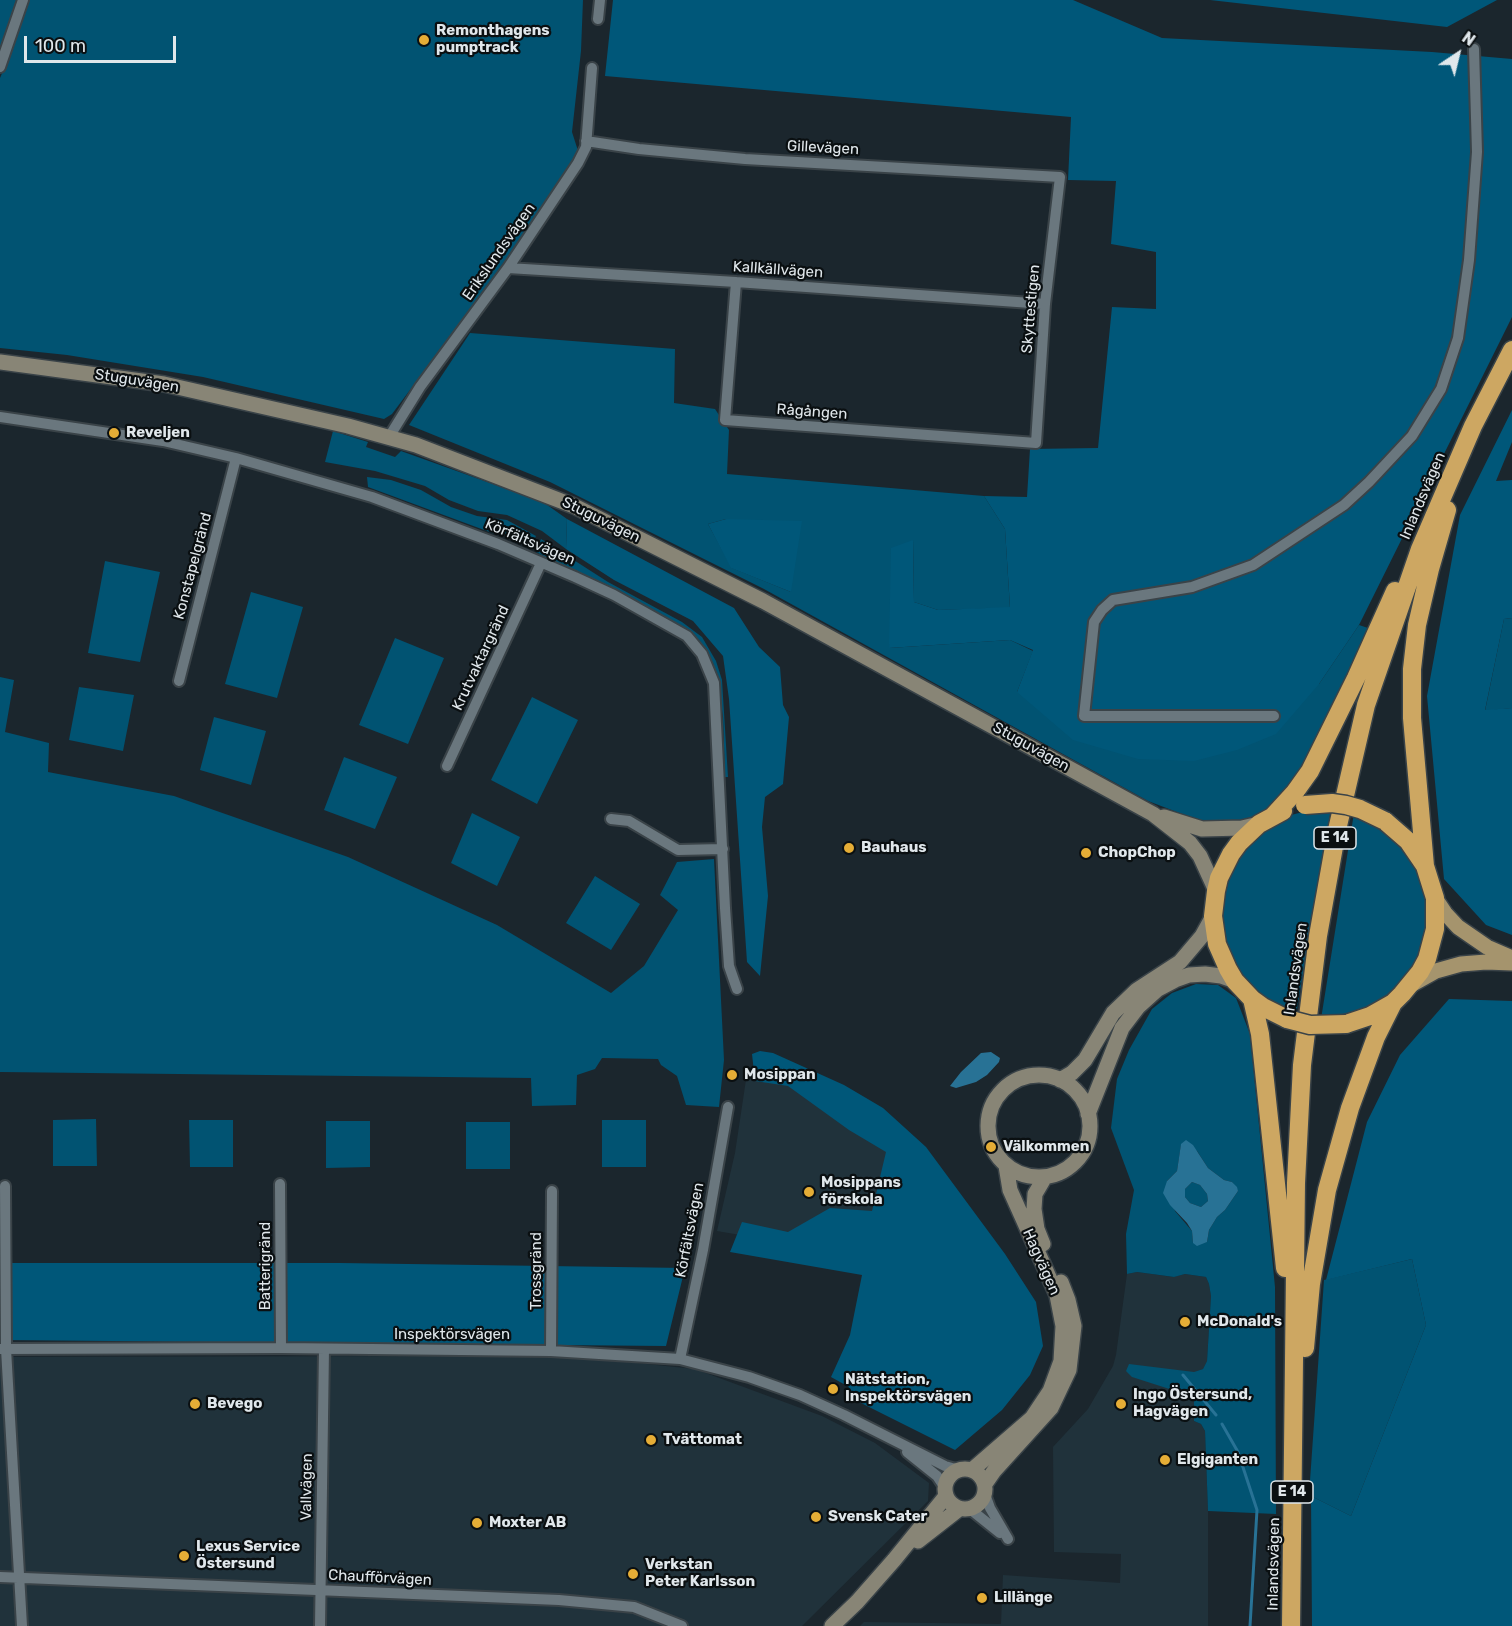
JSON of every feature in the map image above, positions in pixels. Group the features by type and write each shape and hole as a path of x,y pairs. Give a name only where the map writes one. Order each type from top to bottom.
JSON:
{"highway":[{"name":"Inlandsvägen","path":"1300,1626 1296,1183 1302,1065 1318,936 1337,830 1366,705 1420,549 1453,471 1512,350"},
{"name":"Inlandsvägen","path":"1291,1626 1306,1162 1311,1064 1324,936 1342,834 1374,709 1420,570 1481,431 1512,372"},
{"path":"1451,497 1430,569 1418,625 1412,669 1413,739 1425,866 1435,898 1436,913 1432,944 1427,959 1411,985 1393,1003 1370,1016 1346,1024 1310,1025 1287,1019 1252,999 1235,981 1222,957 1216,937 1213,916 1216,891 1224,865 1239,843 1295,792 1310,771 1356,678 1427,521 1453,471"},
{"path":"1266,820 1305,805 1326,803 1346,805 1366,811 1385,821 1408,841 1425,866"},
{"path":"1252,999 1260,1034 1299,1365"},
{"path":"1299,1365 1327,1190 1350,1108 1376,1037 1393,1003"}],"main road":[{"path":"1435,898 1458,927 1487,947 1512,958"},
{"path":"1411,985 1436,971 1461,964 1512,963"}],"street":[{"path":"0,67 23,0"},
{"path":"598,20 600,0"},
{"path":"1274,716 1084,716 1094,622 1113,600 1192,586 1253,565 1344,505 1412,436 1441,389 1458,338 1469,260 1477,152 1474,49"},
{"name":"Erikslundsvägen","path":"388,437 420,387 508,268 578,163 586,147 592,68"},
{"name":"Gillevägen","path":"586,141 639,149 745,159 1060,177"},
{"name":"Skyttestigen","path":"1036,443 1045,304 1060,177"},
{"name":"Kallkällvägen","path":"508,268 1045,304"},
{"name":"Rågången","path":"736,282 725,420 1036,443"},
{"name":"Stuguvägen","path":"0,362 164,384 388,437 529,487 585,511 753,596 1152,814 1190,843 1200,856 1216,891"},
{"name":"Körfältsvägen","path":"0,417 163,441 236,458 372,497 498,544 614,596 687,636 702,654 714,683 729,966 737,989"},
{"name":"Konstapelgränd","path":"179,681 236,458"},
{"name":"Krutvaktargränd","path":"447,766 541,563"},
{"name":"Stuguvägen","path":"1152,814 1202,829 1232,829 1266,820"},
{"path":"611,819 628,821 678,850 723,849"},
{"path":"1060,1080 1072,1073 1085,1059 1113,1013 1137,990 1180,962 1202,936 1213,916"},
{"path":"1088,1114 1122,1028 1138,1007 1151,995 1175,980 1189,975 1221,975 1235,981"},
{"path":"1037,1075 1053,1077 1068,1084 1080,1096 1088,1114 1090,1133 1083,1153 1069,1168 1045,1177 1023,1175 1006,1166 996,1154 988,1133 989,1114 994,1101 1007,1086 1022,1078 1037,1075"},
{"name":"Körfältsvägen","path":"680,1359 703,1250 728,1107"},
{"name":"Hagvägen","path":"965,1470 989,1457 1032,1418 1050,1391 1061,1361 1063,1326 1056,1295 1010,1190 1006,1166"},
{"name":"Hagvägen","path":"985,1490 994,1471 1051,1408 1070,1370 1074,1326 1068,1299 1037,1229 1034,1209 1035,1194 1045,1177"},
{"name":"Batterigränd","path":"280,1184 281,1348"},
{"path":"5,1186 3,1349 22,1626"},
{"name":"Trossgränd","path":"551,1351 552,1191"},
{"name":"Inspektörsvägen","path":"3,1349 281,1348 551,1351 680,1359 749,1377 800,1395 945,1466 965,1470"},
{"name":"Vallvägen","path":"320,1626 324,1349"},
{"name":"Inspektörsvägen","path":"887,1438 937,1476 946,1492"},
{"path":"832,1626 894,1560 946,1492 949,1478 965,1470 980,1476 990,1508 1008,1539 965,1509 950,1503 946,1492"},
{"path":"894,1560 965,1509 978,1505 985,1490"},
{"name":"Chaufförvägen","path":"0,1577 560,1600 634,1607 682,1626"}],"shaded area":[{"path":"0,0 583,0 581,51 572,132 580,157 452,334 392,414 384,419 203,377 67,355 0,348 0,78 10,55 0,52"},
{"path":"613,0 1073,0 1162,38 1432,52 1512,59 1512,317 1359,625 1319,684 1276,734 1237,750 1194,761 1138,759 1073,740 1017,692 1033,650 1010,640 889,648 891,548 913,540 914,602 938,610 1010,607 1005,529 984,496 1027,497 1030,449 1098,448 1112,307 1156,309 1156,252 1111,244 1116,181 1068,180 1071,117 605,76"},
{"path":"1210,0 1497,0 1447,27"},
{"path":"470,333 675,349 674,403 715,409 729,430 727,474 984,496 1005,529 1010,608 938,610 914,602 913,540 889,648 1010,640 1033,651 1017,692 1319,684 1359,625 1368,628 1349,677 1308,767 1261,816 1247,823 1211,825 1148,801 764,589 550,482 409,425","holes":["726,519 791,592 732,568 708,524"]},
{"path":"1512,410 1512,442 1496,481 1512,480 1512,618 1504,619 1485,710 1512,708 1512,935 1486,925 1444,879 1427,696 1460,515"},
{"path":"333,431 368,442 366,447 395,457 401,451 543,502 567,519 566,549 542,531 507,515 478,511 449,500 425,486 375,471 325,462"},
{"path":"367,477 391,480 421,490 451,507 477,516 507,520 536,536 531,546 498,530 495,534 368,487"},
{"path":"567,519 734,608 759,647 780,667 783,705 789,717 783,784 765,797 762,827 768,896 760,976 747,962 729,699 723,656 693,621 614,580 566,549"},
{"path":"726,519 802,521 791,592 731,568 708,524"},
{"path":"541,539 608,582 682,622 702,637 716,661 722,680 728,777 725,777 723,717 718,681 713,663 699,640 681,626 536,552"},
{"path":"105,561 160,572 140,662 88,653"},
{"path":"251,592 303,607 277,698 225,684"},
{"path":"1512,618 1512,708 1485,711 1504,619"},
{"path":"395,638 444,658 408,744 359,725"},
{"path":"0,677 14,680 5,732 49,743 48,772 174,796 348,857 497,925 611,993 644,966 678,910 660,895 677,862 714,859 724,1060 719,1107 686,1105 677,1076 661,1065 658,1059 602,1058 595,1069 577,1075 576,1105 532,1106 531,1078 0,1072"},
{"path":"79,687 134,695 123,751 69,740"},
{"path":"532,697 578,720 537,804 491,780"},
{"path":"214,717 266,731 251,785 200,770"},
{"path":"344,757 397,777 375,829 324,810"},
{"path":"1315,809 1331,809 1296,1015 1281,1010 1242,980 1221,937 1221,888 1244,845 1283,817"},
{"path":"472,813 520,837 497,886 451,863"},
{"path":"1354,813 1383,827 1415,862 1426,891 1429,923 1421,954 1405,981 1382,1002 1353,1015 1321,1019"},
{"path":"595,876 640,904 611,950 566,923"},
{"path":"1196,984 1218,985 1236,998 1250,1034 1275,1287 1276,1514 1208,1511 1205,1431 1201,1424 1194,1421 1194,1399 1132,1377 1126,1371 1129,1364 1194,1372 1203,1369 1207,1361 1211,1296 1206,1277 1185,1274 1174,1277 1137,1272 1127,1274 1126,1234 1134,1190 1111,1128 1117,1079 1129,1050 1152,1009 1172,993","holes":["1181,1145 1197,1151 1208,1168 1224,1180 1232,1182 1238,1191 1209,1230 1207,1242 1193,1243 1192,1231 1175,1211 1167,1181 1177,1171"]},
{"path":"1449,999 1512,1001 1512,1626 1312,1626 1311,1496 1351,1516 1426,1325 1412,1259 1326,1280 1367,1122 1400,1055"},
{"path":"760,1051 773,1053 844,1085 883,1108 926,1147 1005,1254 1036,1302 1043,1346 1030,1375 1002,1410 955,1450 845,1395 849,1387 831,1377 850,1335 862,1275 730,1252 742,1222 788,1232 830,1208 872,1211 886,1152 849,1130 788,1086 755,1081 752,1054"},
{"path":"991,1052 1000,1058 987,1075 976,1082 956,1088 950,1086 981,1053"},
{"name":"Mosippans förskola","path":"747,1073 790,1085 904,1147 873,1258 717,1231 735,1153"},
{"path":"96,1119 97,1166 53,1166 53,1120"},
{"path":"189,1120 233,1120 233,1167 190,1167"},
{"path":"602,1120 646,1120 646,1167 602,1167"},
{"path":"326,1121 370,1121 370,1167 326,1168"},
{"path":"466,1122 510,1122 510,1169 466,1169"},
{"path":"1186,1140 1193,1145 1208,1168 1224,1180 1232,1182 1238,1191 1209,1230 1207,1242 1197,1246 1193,1243 1192,1231 1187,1223 1170,1205 1163,1193 1167,1181 1177,1171 1181,1144","holes":["1192,1182 1200,1185 1207,1194 1208,1201 1201,1207 1190,1203 1185,1197 1185,1189"]},
{"path":"1192,1182 1200,1185 1207,1194 1208,1201 1201,1207 1190,1203 1185,1197 1185,1189"},
{"path":"1412,1259 1426,1325 1351,1516 1309,1495 1324,1280"},
{"path":"0,1263 340,1263 685,1268 666,1346 0,1340"},
{"name":"Lillänge","path":"1137,1272 1173,1277 1185,1274 1206,1277 1209,1284 1211,1296 1207,1361 1203,1369 1195,1372 1185,1394 1194,1399 1194,1421 1201,1424 1205,1431 1208,1626 860,1626 864,1622 1001,1624 1003,1575 1120,1583 1121,1554 1054,1552 1053,1447 1088,1409 1113,1366 1127,1274"},
{"path":"475,1356 588,1358 695,1369 822,1416 875,1443 929,1483 928,1501 802,1626 0,1626 0,1357"}],"waterway":[{"path":"1183,1375 1216,1415"},
{"path":"1222,1424 1238,1452 1257,1510 1250,1626"}],"place":[{"name":"Remonthagens pumptrack","path":"424,40"},
{"name":"Reveljen","path":"114,433"},
{"name":"Bauhaus","path":"849,848"},
{"name":"ChopChop","path":"1086,853"},
{"name":"Mosippan","path":"732,1075"},
{"name":"Välkommen","path":"991,1147"},
{"name":"Mosippans förskola","path":"809,1192"},
{"name":"McDonald's","path":"1185,1322"},
{"name":"Nätstation, Inspektörsvägen","path":"833,1389"},
{"name":"Bevego","path":"195,1404"},
{"name":"Ingo Östersund, Hagvägen","path":"1121,1404"},
{"name":"Tvättomat","path":"651,1440"},
{"name":"Elgiganten","path":"1165,1460"},
{"name":"Svensk Cater","path":"816,1517"},
{"name":"Moxter AB","path":"477,1523"},
{"name":"Lexus Service Östersund","path":"184,1556"},
{"name":"Verkstan Peter Karlsson","path":"633,1574"},
{"name":"Lillänge","path":"982,1598"}]}
